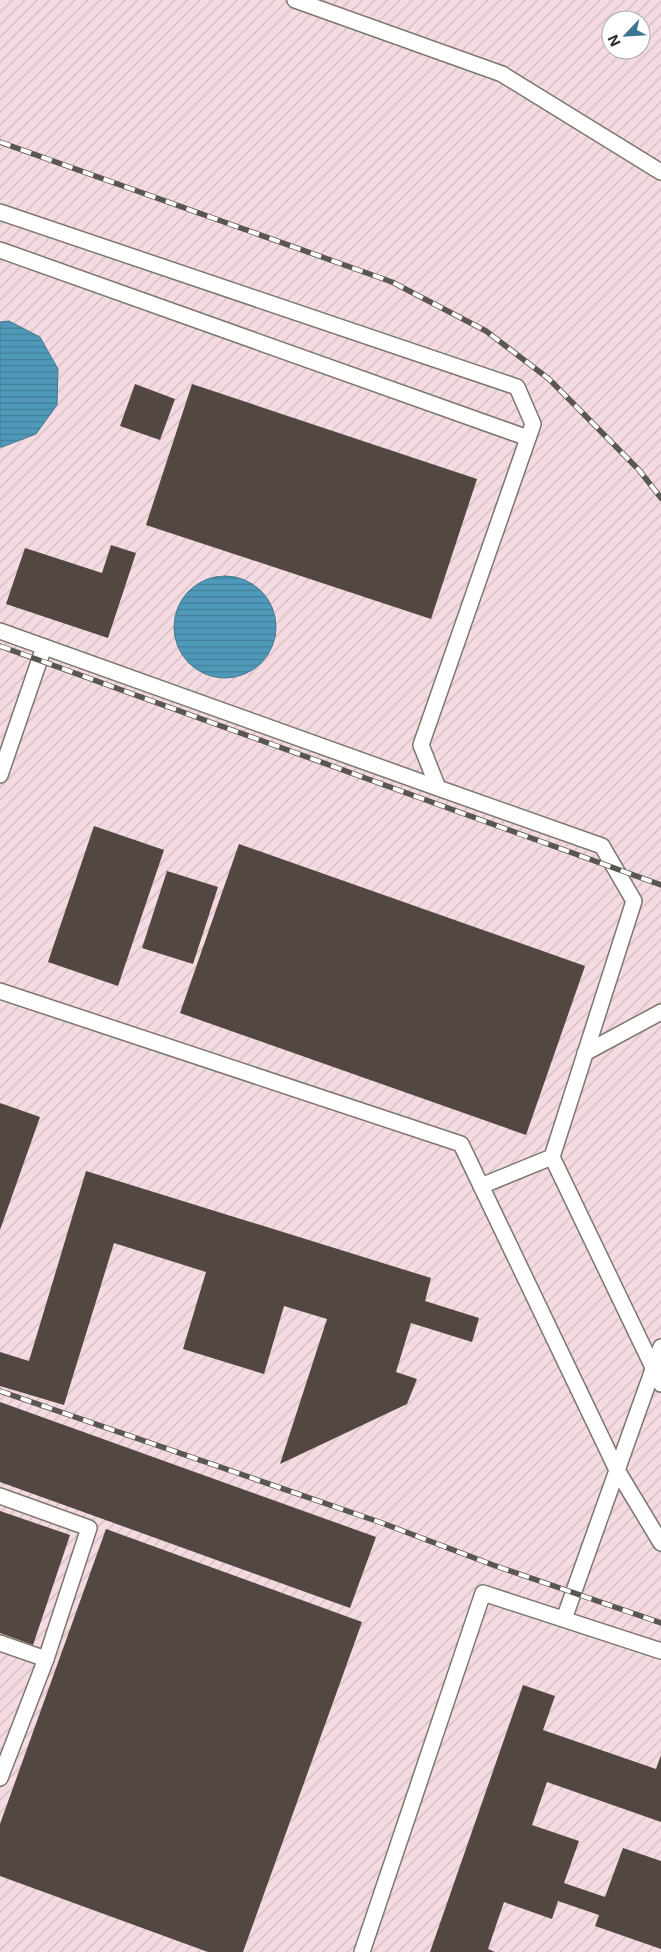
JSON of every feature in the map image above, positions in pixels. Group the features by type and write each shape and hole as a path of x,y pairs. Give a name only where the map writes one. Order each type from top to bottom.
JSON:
{"lane":[{"path":"295,0 502,74 661,172"},
{"path":"0,212 517,387 533,424 421,745 438,788"},
{"path":"0,250 528,438"},
{"path":"0,631 602,846 634,901 552,1157 661,1384"},
{"path":"0,775 44,647"},
{"path":"0,991 460,1144 617,1470 661,1543"},
{"path":"585,1053 661,1012"},
{"path":"481,1186 552,1157"},
{"path":"564,1619 661,1347"},
{"path":"0,1496 89,1528 46,1659 0,1778"},
{"path":"362,1952 483,1593 661,1651"},
{"path":"0,1643 46,1659"}],"shaded area":[{"path":"0,0 661,0 661,1952 0,1952"}],"water":[{"path":"9,321 40,337 58,369 57,405 36,434 0,447 0,322"},
{"path":"225,576 244,580 261,591 272,608 276,627 272,646 261,663 244,674 225,678 206,674 189,663 178,646 174,627 178,608 189,591 206,580"}],"building":[{"path":"135,384 175,399 160,440 120,426"},
{"path":"192,384 477,479 431,619 146,525"},
{"path":"111,545 136,553 108,638 6,604 25,548 102,573"},
{"path":"94,826 164,850 118,986 48,962"},
{"path":"239,844 585,966 526,1135 180,1013"},
{"path":"167,871 218,887 193,964 142,948"},
{"path":"0,1103 40,1117 0,1230"},
{"path":"86,1171 431,1278 425,1301 479,1318 472,1342 411,1323 396,1372 417,1379 407,1404 280,1464 327,1319 284,1306 264,1374 183,1349 206,1272 114,1243 64,1405 0,1386 0,1352 29,1361"},
{"path":"0,1402 376,1537 350,1608 0,1482"},
{"path":"0,1511 70,1535 33,1645 0,1633"},
{"path":"106,1529 362,1622 243,1952 208,1952 0,1876 0,1824"},
{"path":"523,1685 555,1696 543,1730 656,1769 661,1755 661,1822 547,1782 532,1825 579,1841 564,1883 605,1897 623,1848 661,1861 661,1949 595,1926 599,1915 558,1901 552,1919 504,1902 488,1949 495,1952 430,1952"}],"railway":[{"path":"0,142 392,282 486,331 549,379 639,470 661,498"},
{"path":"0,646 661,885"},
{"path":"0,1391 382,1523 493,1565 661,1623"}]}
